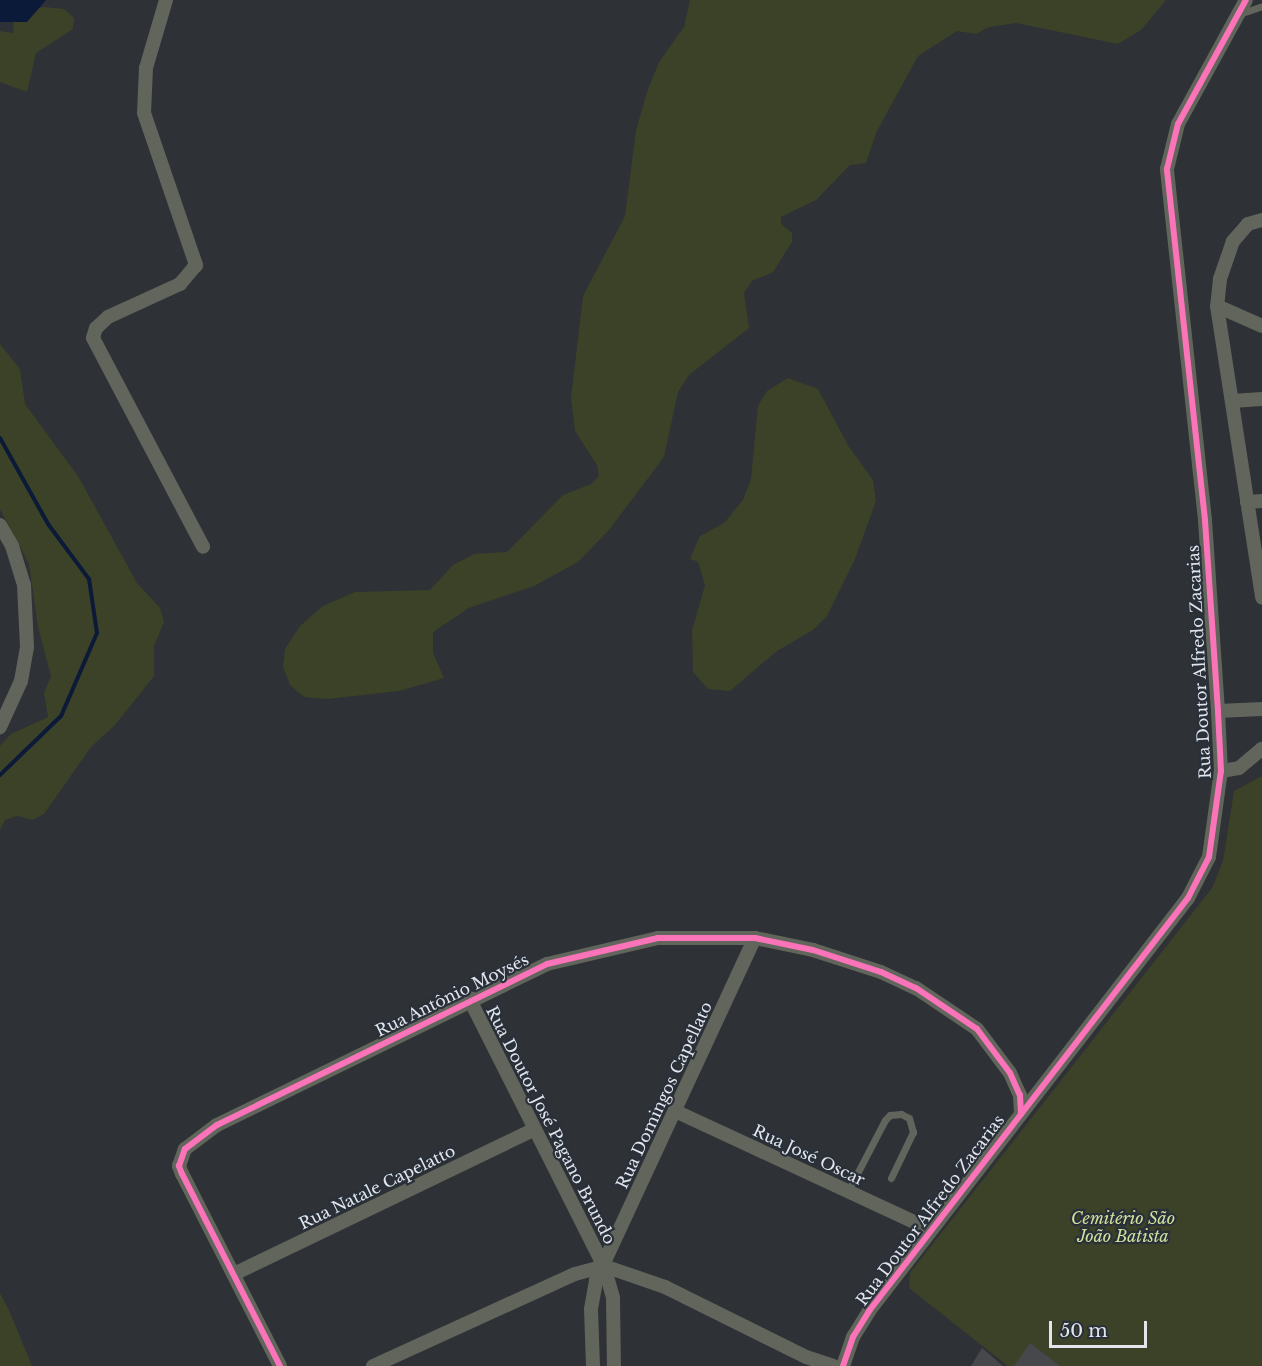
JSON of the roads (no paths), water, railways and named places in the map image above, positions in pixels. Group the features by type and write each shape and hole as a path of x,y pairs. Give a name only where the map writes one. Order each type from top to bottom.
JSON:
{"street":[{"path":"166,0 146,68 144,113 196,265 180,284 108,317 96,328 93,338 203,547"},
{"name":"Rua Doutor Alfredo Zacarias","path":"843,1366 853,1337 869,1311 929,1228 1021,1114 1202,874 1214,832 1221,771 1205,520 1167,169 1178,124 1246,0"},
{"path":"1262,220 1239,230 1233,241 1220,279 1217,306 1262,598"},
{"path":"1217,306 1262,326"},
{"path":"1232,401 1262,399"},
{"path":"1247,502 1262,501"},
{"path":"0,525 12,546 24,585 27,647 21,681 0,727"},
{"path":"1218,711 1262,709"},
{"path":"1221,771 1239,768 1262,749"},
{"name":"Rua Antônio Moysés","path":"236,1273 179,1166 185,1149 217,1125 316,1079 469,998 547,964 625,944 658,938 755,938 813,950 881,972 947,1008 978,1029 994,1049 1020,1095 1021,1114"},
{"name":"Rua Domingos Capellato","path":"604,1266 755,938"},
{"name":"Rua Doutor José Pagano Brundo","path":"469,998 533,1130 604,1266 613,1298 614,1366"},
{"name":"Rua José Oscar","path":"675,1111 929,1228"},
{"name":"Rua Natale Capelatto","path":"236,1273 533,1130"},
{"path":"373,1366 575,1274 604,1266 665,1287 806,1357 833,1366"},
{"name":"Rua Doutor José Pagano Brundo","path":"593,1366 592,1294 604,1266"},
{"path":"236,1273 280,1366"}],"lane":[{"path":"1236,15 1262,6"},
{"path":"848,1191 885,1120 890,1115 901,1114 909,1118 912,1132 891,1178"}],"water":[{"path":"0,0 46,0 27,22 0,22"}],"waterway":[{"path":"0,438 48,524 89,579 97,633 61,716 0,775"}],"park label":[{"name":"Cemitério São João Batista","path":"1123,1227"}]}
